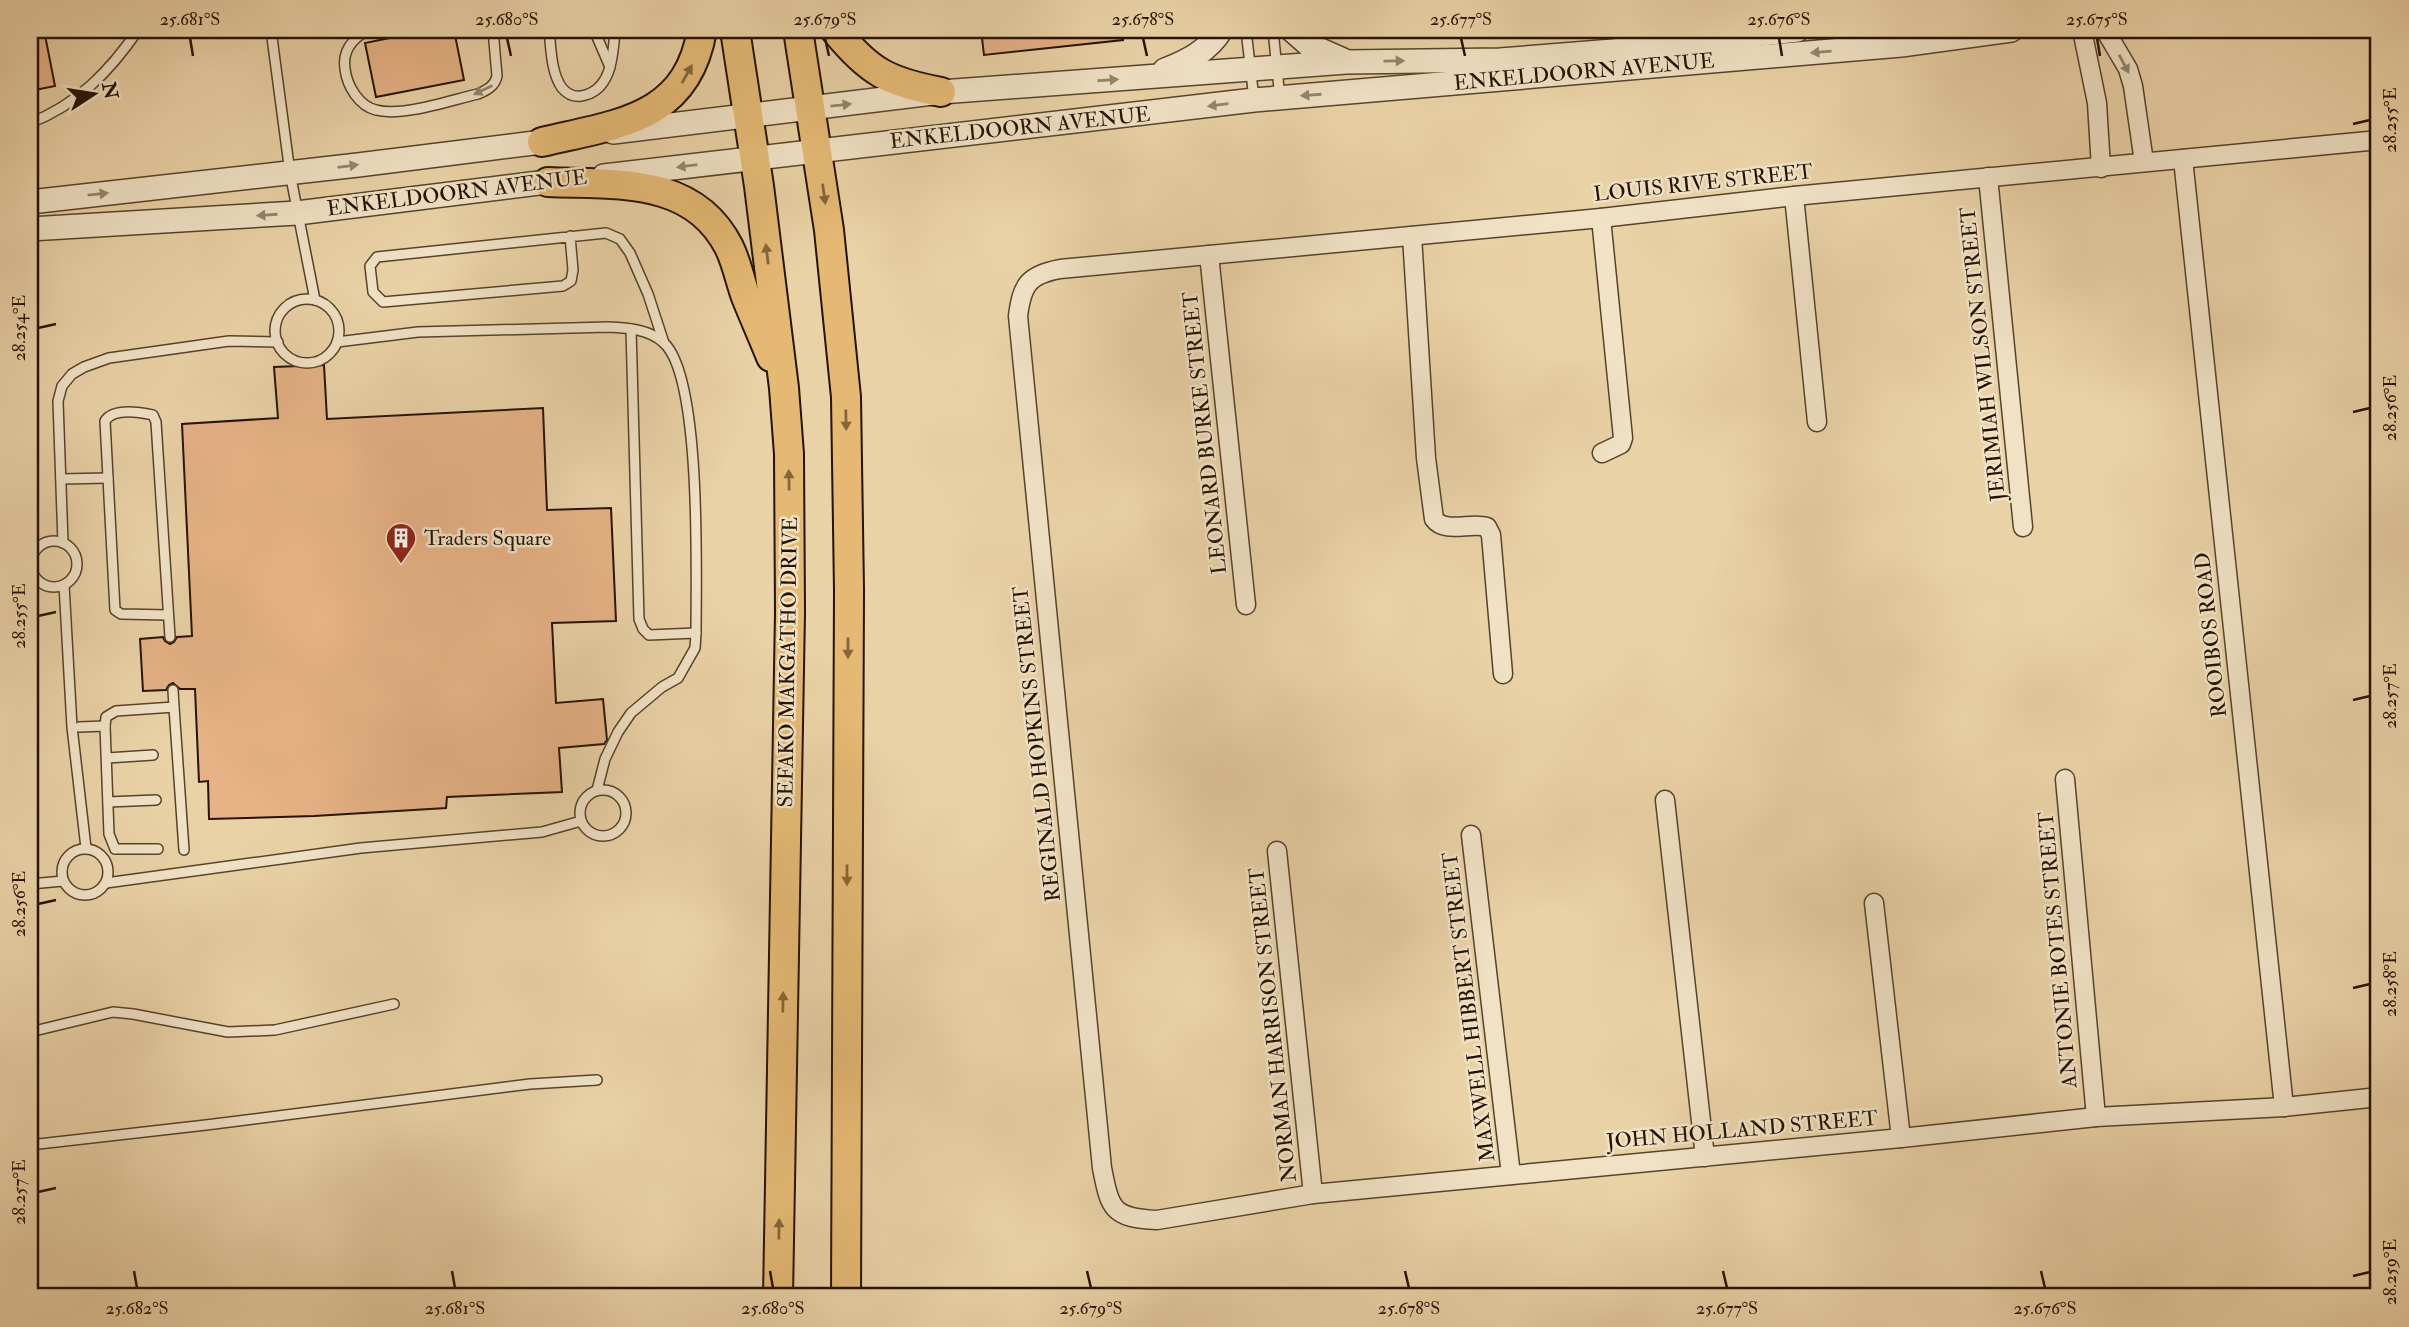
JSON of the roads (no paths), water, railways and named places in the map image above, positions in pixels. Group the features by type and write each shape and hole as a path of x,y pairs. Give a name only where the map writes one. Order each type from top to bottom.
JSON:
{"main road":[{"path":"542,142 622,123 656,107 674,93 685,78 696,56 702,30"},
{"name":"SEFAKO MAKGATHO DRIVE","path":"735,30 755,158 784,388 789,454 790,592 778,1297"},
{"path":"798,30 836,280 846,397 849,590 846,1297"},
{"path":"835,30 848,47 871,68 905,85 941,92"},
{"path":"548,182 628,185 654,189 683,199 700,211 717,229 729,248 745,295 784,388"}],"street":[{"path":"1143,77 1191,59 1209,46 1221,30"},
{"path":"1292,30 1308,45 1346,62"},
{"name":"ENKELDOORN AVENUE","path":"30,202 290,173 941,92 1346,62 1500,60 1613,51 1797,30"},
{"name":"ENKELDOORN AVENUE","path":"30,229 297,213 1254,100 1901,45 2011,30"},
{"path":"2082,30 2097,103 2101,167"},
{"path":"2105,30 2128,69 2144,162"},
{"name":"LOUIS RIVE STREET","path":"1032,277 1060,269 1601,218 1794,195 2379,140"},
{"name":"ROOIBOS ROAD","path":"2183,159 2284,1107"},
{"name":"JERIMIAH WILSON STREET","path":"1988,177 2023,527"},
{"path":"1794,195 1817,422"},
{"path":"1601,218 1623,438 1621,444 1602,453"},
{"path":"1412,236 1426,458 1434,519 1445,526 1480,524 1487,527 1491,535 1503,674"},
{"name":"LEONARD BURKE STREET","path":"1209,255 1247,606"},
{"name":"REGINALD HOPKINS STREET","path":"1032,277 1021,295 1018,316 1102,1168 1107,1193 1114,1208"},
{"name":"ANTONIE BOTES STREET","path":"2065,779 2096,1117"},
{"path":"1665,800 1705,1157"},
{"name":"MAXWELL HIBBERT STREET","path":"1471,835 1511,1174"},
{"name":"NORMAN HARRISON STREET","path":"1277,851 1313,1194"},
{"path":"1874,903 1901,1138"},
{"name":"JOHN HOLLAND STREET","path":"1114,1208 1129,1217 1157,1220 1313,1194 1511,1174 2096,1117 2284,1107 2379,1097"}],"lane":[{"path":"30,123 66,106 91,87 138,30"},
{"path":"271,30 290,173 316,300"},
{"path":"368,30 352,43 346,52 346,78 355,94 369,107 378,111 394,111 478,94 491,88 497,76 493,30"},
{"path":"549,30 555,73 561,87 569,94 579,96 594,92 604,84 610,67 615,30"},
{"path":"594,30 610,67"},
{"path":"1246,30 1254,100"},
{"path":"1273,30 1280,98"},
{"path":"570,236 573,270 571,281 564,286 383,302 373,292 370,266 377,257 570,236 606,233 620,239 630,253 648,294 664,343"},
{"path":"316,300 332,311 337,320 337,342 332,351 313,362 292,359 283,352 278,342 276,332 281,313 296,301 316,300"},
{"path":"337,342 418,332 608,327 650,334 664,343 675,357 681,373 691,431 695,512 695,648 678,678 631,713 605,759 597,790"},
{"path":"631,329 639,619 649,635 696,633"},
{"path":"63,542 58,401 62,386 72,374 85,366 109,358 229,341 278,342"},
{"path":"168,615 121,614 115,610 105,421 114,413 153,415 156,422 170,637"},
{"path":"61,480 108,478"},
{"path":"47,541 63,542 74,553 77,568 70,581 64,585 49,587 36,579 30,566 30,558 40,545 47,541"},
{"path":"64,585 72,727 86,848"},
{"path":"173,690 184,850"},
{"path":"159,849 115,849 109,835 105,726 106,717 116,711 174,708"},
{"path":"79,727 105,726"},
{"path":"107,758 153,755"},
{"path":"605,789 619,795 626,809 624,824 613,834 598,836 585,828 581,821 584,799 597,790 605,789"},
{"path":"108,802 156,800"},
{"path":"106,883 361,848 542,832 581,821"},
{"path":"78,849 94,850 106,861 106,883 95,893 80,895 73,892 63,881 66,858 78,849"},
{"path":"30,884 63,881"},
{"path":"30,1032 113,1012 228,1032 275,1030 394,1003"},
{"path":"30,1145 530,1083 597,1080"}],"place":[{"name":"Traders Square","path":"401,565"}]}
